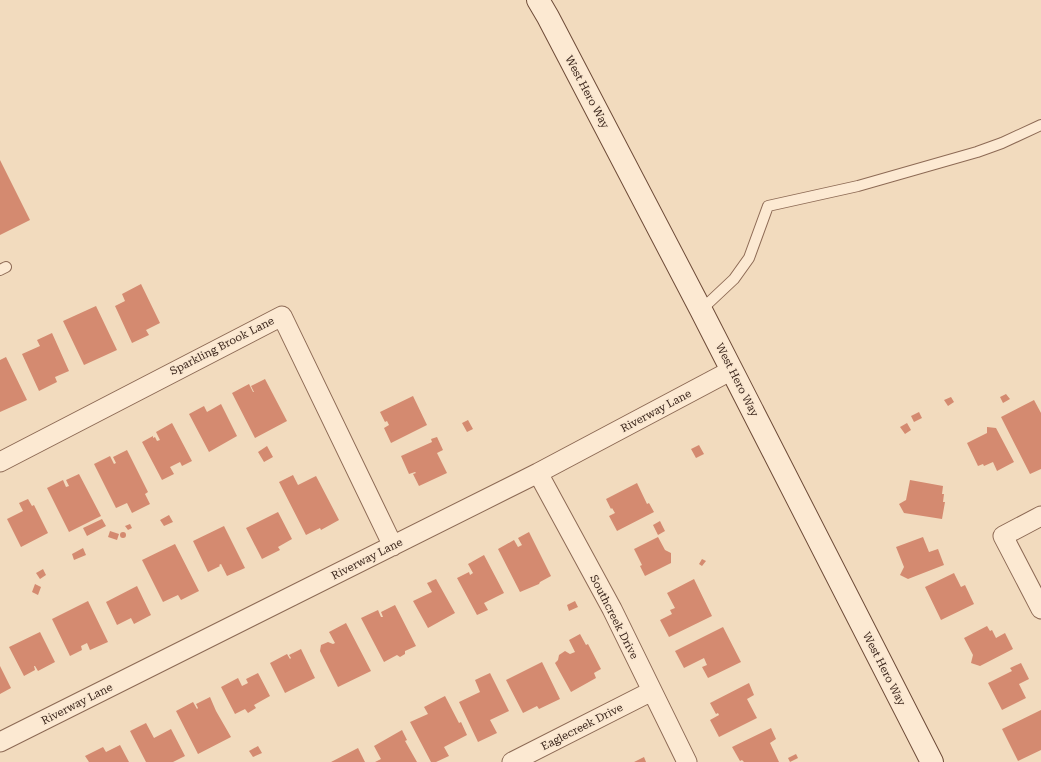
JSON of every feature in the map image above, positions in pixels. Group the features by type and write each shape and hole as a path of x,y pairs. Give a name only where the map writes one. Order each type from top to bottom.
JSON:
{"main road":[{"name":"West Hero Way","path":"538,0 548,16 701,310 932,762"}],"street":[{"name":"Sparkling Brook Lane","path":"0,462 282,316 393,546"},
{"name":"Riverway Lane","path":"0,742 538,473 732,370"},
{"name":"Southcreek Drive","path":"538,473 612,609 687,762"},
{"path":"1041,516 1003,536 1041,609"},
{"name":"Eaglecreek Drive","path":"512,762 652,692"}],"lane":[{"path":"701,310 734,279 749,258 768,206 866,184 977,152 1002,143 1041,125"}],"building":[{"path":"0,160 30,220 0,235"},
{"path":"141,284 160,323 146,330 149,335 132,343 115,306 125,301 122,294"},
{"path":"96,306 117,350 84,365 63,321"},
{"path":"52,333 69,371 55,377 57,382 39,391 22,354 40,346 37,340"},
{"path":"6,357 27,400 0,412 0,360"},
{"path":"265,379 287,421 255,438 232,393 249,384 254,392 251,386"},
{"path":"1006,394 1010,399 1003,403 1000,397"},
{"path":"413,396 427,425 391,443 384,428 389,425 387,421 385,422 380,412"},
{"path":"951,397 954,402 948,406 944,400"},
{"path":"1034,400 1041,413 1041,469 1030,474 1001,417"},
{"path":"221,404 237,436 209,452 189,414 204,406 207,412"},
{"path":"919,412 922,418 914,422 911,416"},
{"path":"468,420 473,429 467,432 462,423"},
{"path":"172,423 192,461 182,466 180,462 170,467 174,474 162,480 142,442 153,436 153,438 155,437 157,441 160,440 156,432"},
{"path":"907,423 911,430 905,434 900,427"},
{"path":"987,427 996,428 1014,462 997,471 993,462 984,466 983,464 978,466 967,443 987,433"},
{"path":"437,437 443,450 437,453 447,473 419,486 413,474 416,473 409,474 401,456 432,442 431,439"},
{"path":"699,445 704,454 696,458 691,449"},
{"path":"267,446 273,457 264,462 258,452"},
{"path":"127,450 148,492 145,494 150,504 132,513 127,503 116,508 94,464 110,456 114,464 116,463 113,457"},
{"path":"79,474 101,516 69,532 47,488 63,480 66,487 69,486 66,480"},
{"path":"293,475 298,485 316,476 339,520 321,530 320,528 306,535 279,482"},
{"path":"910,480 943,486 943,502 945,502 942,519 904,513 899,504 906,500"},
{"path":"637,483 647,504 649,503 654,512 617,531 609,516 615,513 612,508 611,509 606,499"},
{"path":"28,499 32,506 34,505 48,533 21,547 7,519 23,511 19,503"},
{"path":"278,512 292,539 278,547 280,550 262,559 246,528"},
{"path":"169,515 173,522 164,526 160,520"},
{"path":"102,519 106,526 87,536 83,528"},
{"path":"660,521 665,531 658,535 653,525"},
{"path":"130,524 132,528 128,530 125,526"},
{"path":"224,526 245,568 227,576 221,564 208,572 193,541"},
{"path":"110,531 119,534 117,540 108,537"},
{"path":"123,532 126,535 123,538 120,535"},
{"path":"529,532 551,576 539,584 520,592 498,549 514,540 518,547 522,545 518,538"},
{"path":"658,537 665,550 671,553 671,563 645,576 640,566 642,565 634,549"},
{"path":"923,537 929,552 938,549 944,565 908,579 900,575 904,567 896,547"},
{"path":"175,544 199,591 181,600 178,595 163,602 142,560"},
{"path":"83,548 86,555 74,560 72,554"},
{"path":"484,555 504,593 484,603 488,610 477,615 457,578 469,572 470,575 473,573 468,564"},
{"path":"702,559 706,561 702,566 699,564"},
{"path":"43,569 46,575 40,579 36,573"},
{"path":"954,573 961,587 965,585 974,604 941,620 925,587"},
{"path":"436,579 455,613 428,628 413,601 432,592 427,583"},
{"path":"694,579 712,616 669,637 660,620 672,614 670,610 675,608 667,593"},
{"path":"35,584 41,587 38,595 32,592"},
{"path":"137,586 151,615 134,624 131,618 117,625 106,602"},
{"path":"88,601 108,642 90,650 87,643 81,646 82,650 70,656 52,619"},
{"path":"575,601 578,607 569,611 567,605"},
{"path":"395,605 416,646 405,651 405,654 400,657 397,655 384,662 361,618 378,610 381,617 383,617 381,612"},
{"path":"346,623 371,671 338,687 320,651 321,645 328,642 333,644 335,643 329,632"},
{"path":"987,626 990,631 992,630 996,638 1005,633 1013,649 980,666 971,663 973,655 964,638"},
{"path":"723,627 741,662 708,678 702,667 707,665 704,658 684,668 675,651"},
{"path":"40,632 55,662 38,671 34,666 35,670 24,676 9,647"},
{"path":"580,634 586,645 588,644 601,669 594,673 596,678 571,692 555,663 558,660 559,655 565,651 570,654 575,652 569,640"},
{"path":"301,649 315,678 285,693 270,663 287,654 290,659 291,658 289,655"},
{"path":"542,662 560,699 539,709 537,706 523,713 506,680"},
{"path":"1021,663 1029,679 1019,684 1026,698 1002,710 988,683 1012,671 1010,668"},
{"path":"0,666 11,688 0,694"},
{"path":"258,673 270,696 254,705 256,708 248,713 245,709 235,714 221,687 238,678 242,686 248,683 246,679"},
{"path":"490,673 509,711 490,720 497,733 478,742 459,702 480,692 475,680"},
{"path":"749,683 754,695 747,699 757,718 719,737 710,720 719,715 718,713 716,714 710,703"},
{"path":"445,696 467,735 444,747 449,756 436,762 431,762 410,722 428,714 424,707"},
{"path":"210,697 231,737 198,754 176,711 193,702 197,709 196,704"},
{"path":"1041,710 1041,750 1018,761 1002,729"},
{"path":"146,723 154,738 171,729 185,756 173,762 146,762 130,731"},
{"path":"771,728 776,739 770,743 779,762 740,761 732,747"},
{"path":"402,730 407,740 405,741 417,762 375,762 381,759 374,746"},
{"path":"120,745 129,762 89,762 85,756 103,747 106,752"},
{"path":"258,746 262,753 253,757 249,751"},
{"path":"358,748 365,762 331,762"},
{"path":"796,754 798,758 790,762 788,758"},
{"path":"644,757 646,762 634,762"}]}
